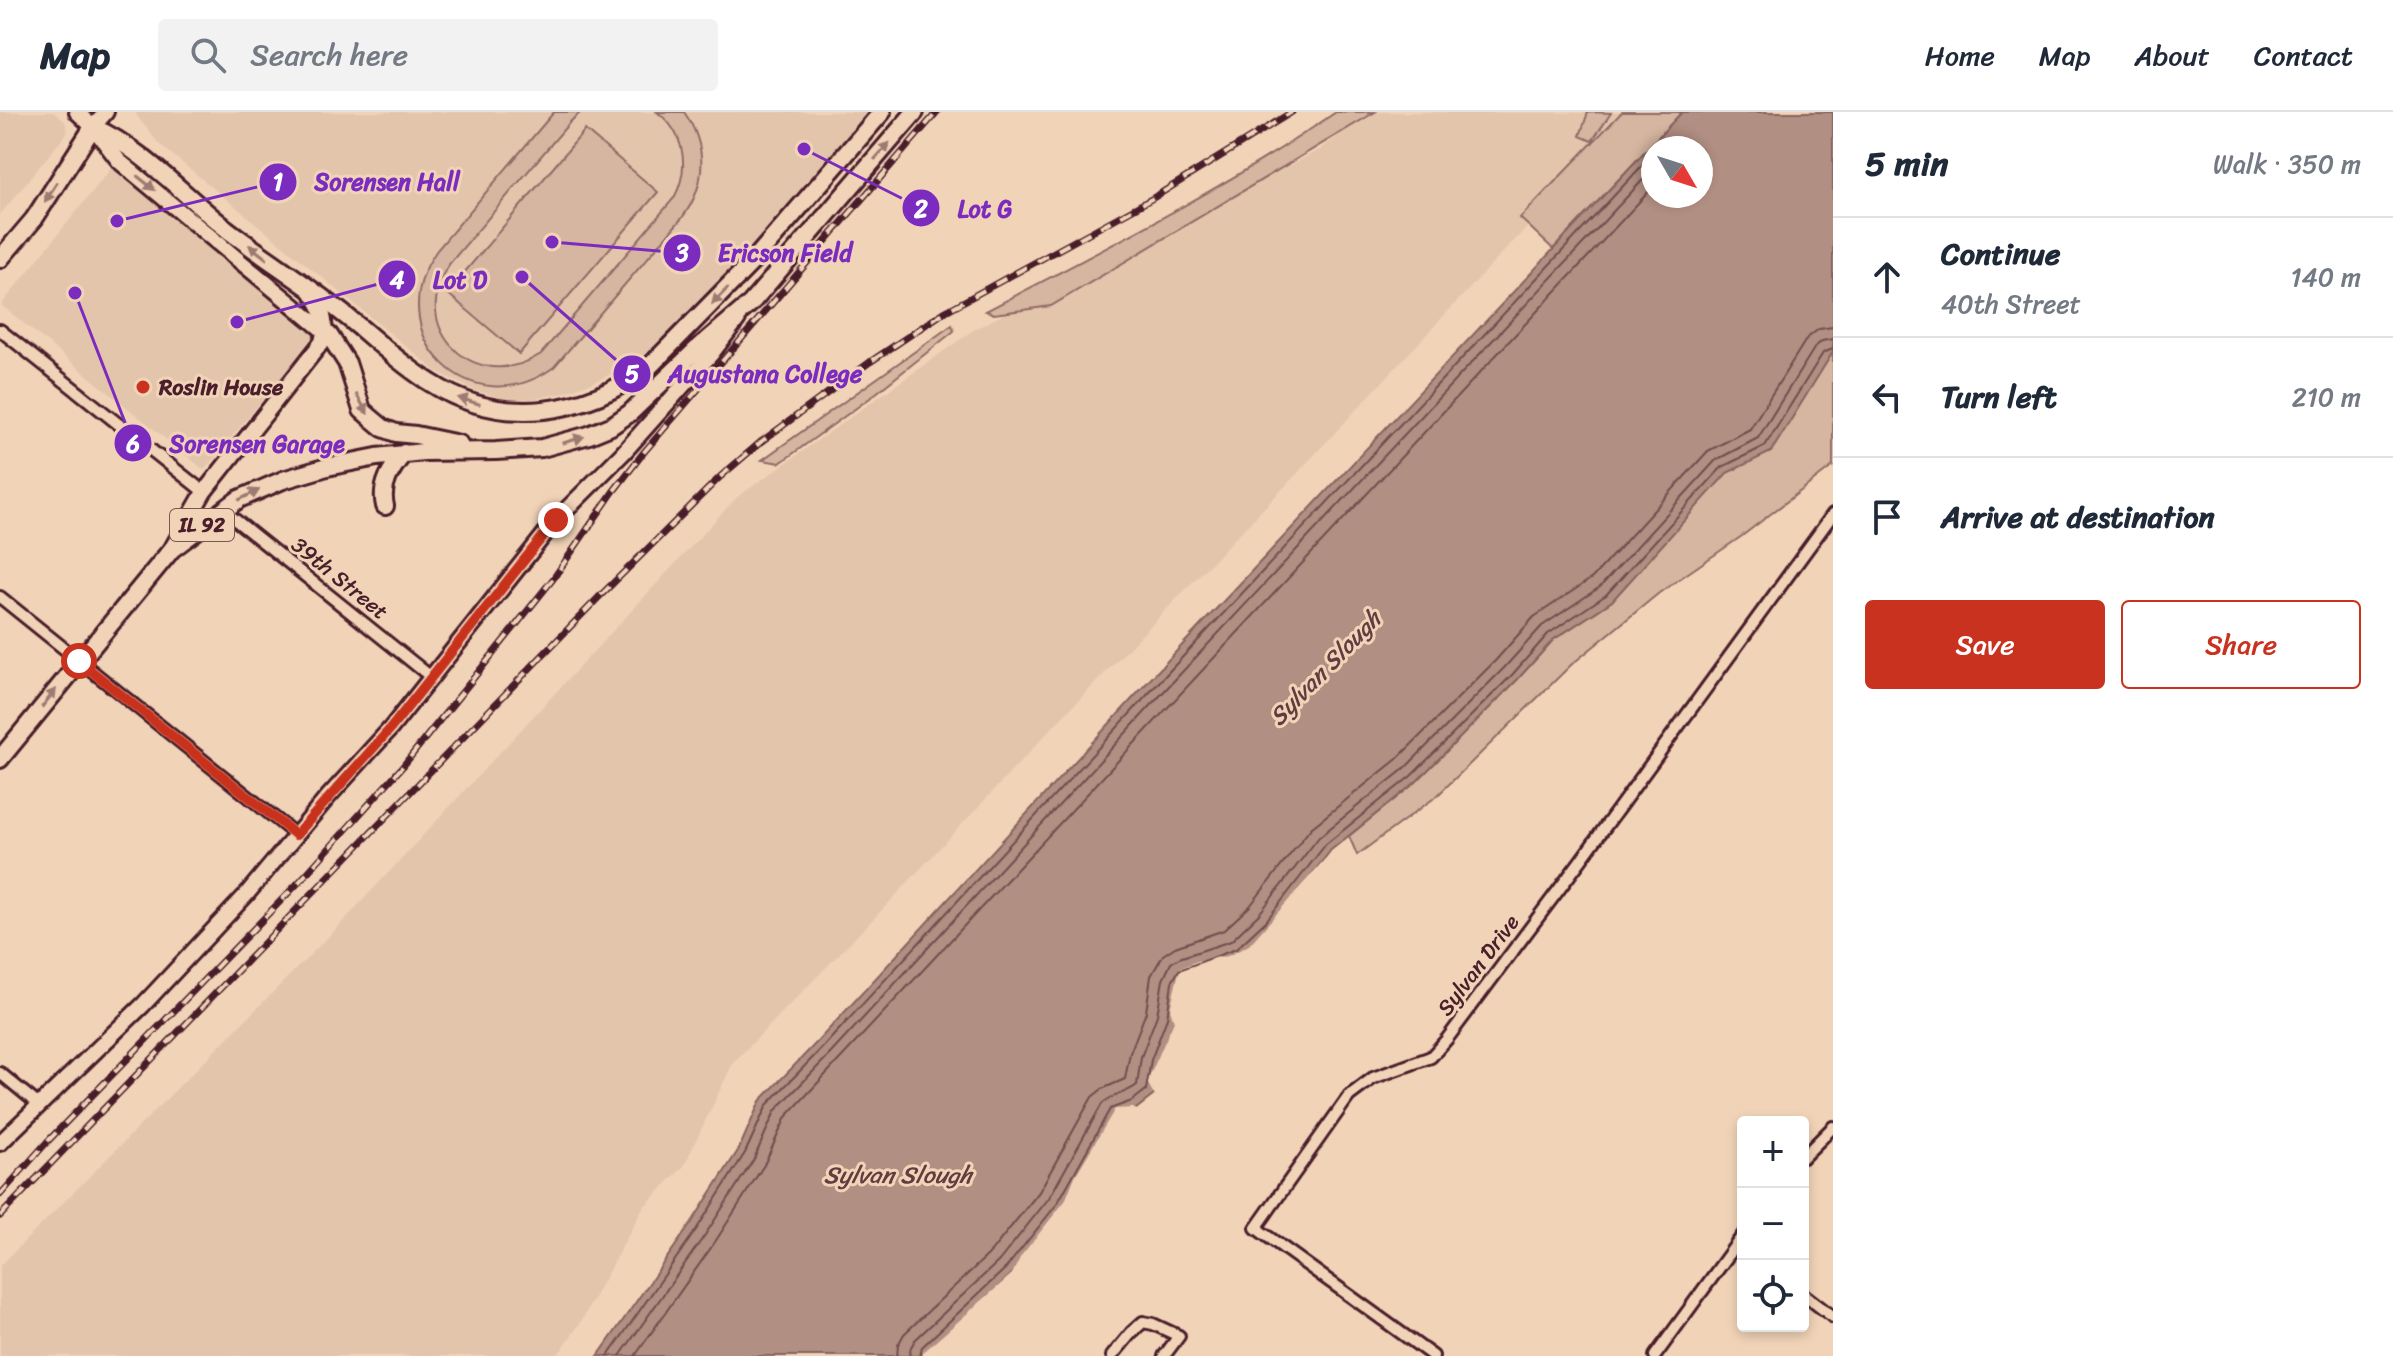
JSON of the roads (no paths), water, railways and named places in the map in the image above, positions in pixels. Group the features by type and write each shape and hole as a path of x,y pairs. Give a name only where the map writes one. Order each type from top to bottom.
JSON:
{"main road":[{"path":"0,259 34,219 93,127 123,142 227,229 339,310 412,370 451,395 497,409 524,412 546,409 591,400 632,379 651,365 753,261 882,112"},
{"name":"IL 92","path":"0,759 172,549 239,499 283,480 327,467 404,453 542,448 611,426 648,397 697,349 751,303 915,112"},
{"path":"327,333 347,363 362,410 383,428 496,451"},
{"path":"385,506 382,493 386,480 404,453"}],"street":[{"path":"77,112 119,161 327,333"},
{"path":"93,127 106,112"},
{"path":"172,549 204,492 319,348 327,333 323,311 310,291"},
{"path":"0,1143 171,976 245,896 328,797 369,754 556,520 623,453 712,353 751,303"},
{"path":"0,330 204,492"},
{"name":"39th Street","path":"223,510 431,677"},
{"name":"Sylvan Drive","path":"1433,1356 1256,1228 1349,1096 1373,1078 1431,1057 1447,1039 1833,514"},
{"path":"0,597 296,835"},
{"path":"0,1073 39,1105"},
{"path":"1809,1151 1833,1127"},
{"path":"1655,1356 1737,1247"},
{"path":"1809,1299 1833,1317"},
{"path":"1112,1356 1143,1322 1179,1336 1164,1356"}],"water":[{"name":"Sylvan Slough","path":"1682,112 1833,112 1833,352 1771,452 1727,473 1612,601 1553,640 1416,782 1331,850 1272,926 1240,957 1185,975 1175,1020 1158,1063 1154,1095 1136,1109 1116,1115 1064,1208 1012,1274 924,1356 598,1356 739,1149 760,1101 1156,673 1641,156 1641,208 1713,208 1713,136 1659,136"}],"railway":[{"path":"0,1195 47,1142 299,882 403,766 553,579 644,452 937,112"},
{"path":"0,1216 599,597 720,477 762,441 946,311 1153,198 1292,112"}],"place":[{"name":"Lot G","path":"804,149"},
{"name":"Sorensen Hall","path":"117,221"},
{"name":"Ericson Field","path":"552,242"},
{"name":"Augustana College","path":"522,277"},
{"name":"Sorensen Garage","path":"75,293"},
{"name":"Lot D","path":"237,322"},
{"name":"Roslin House","path":"143,387"}]}
